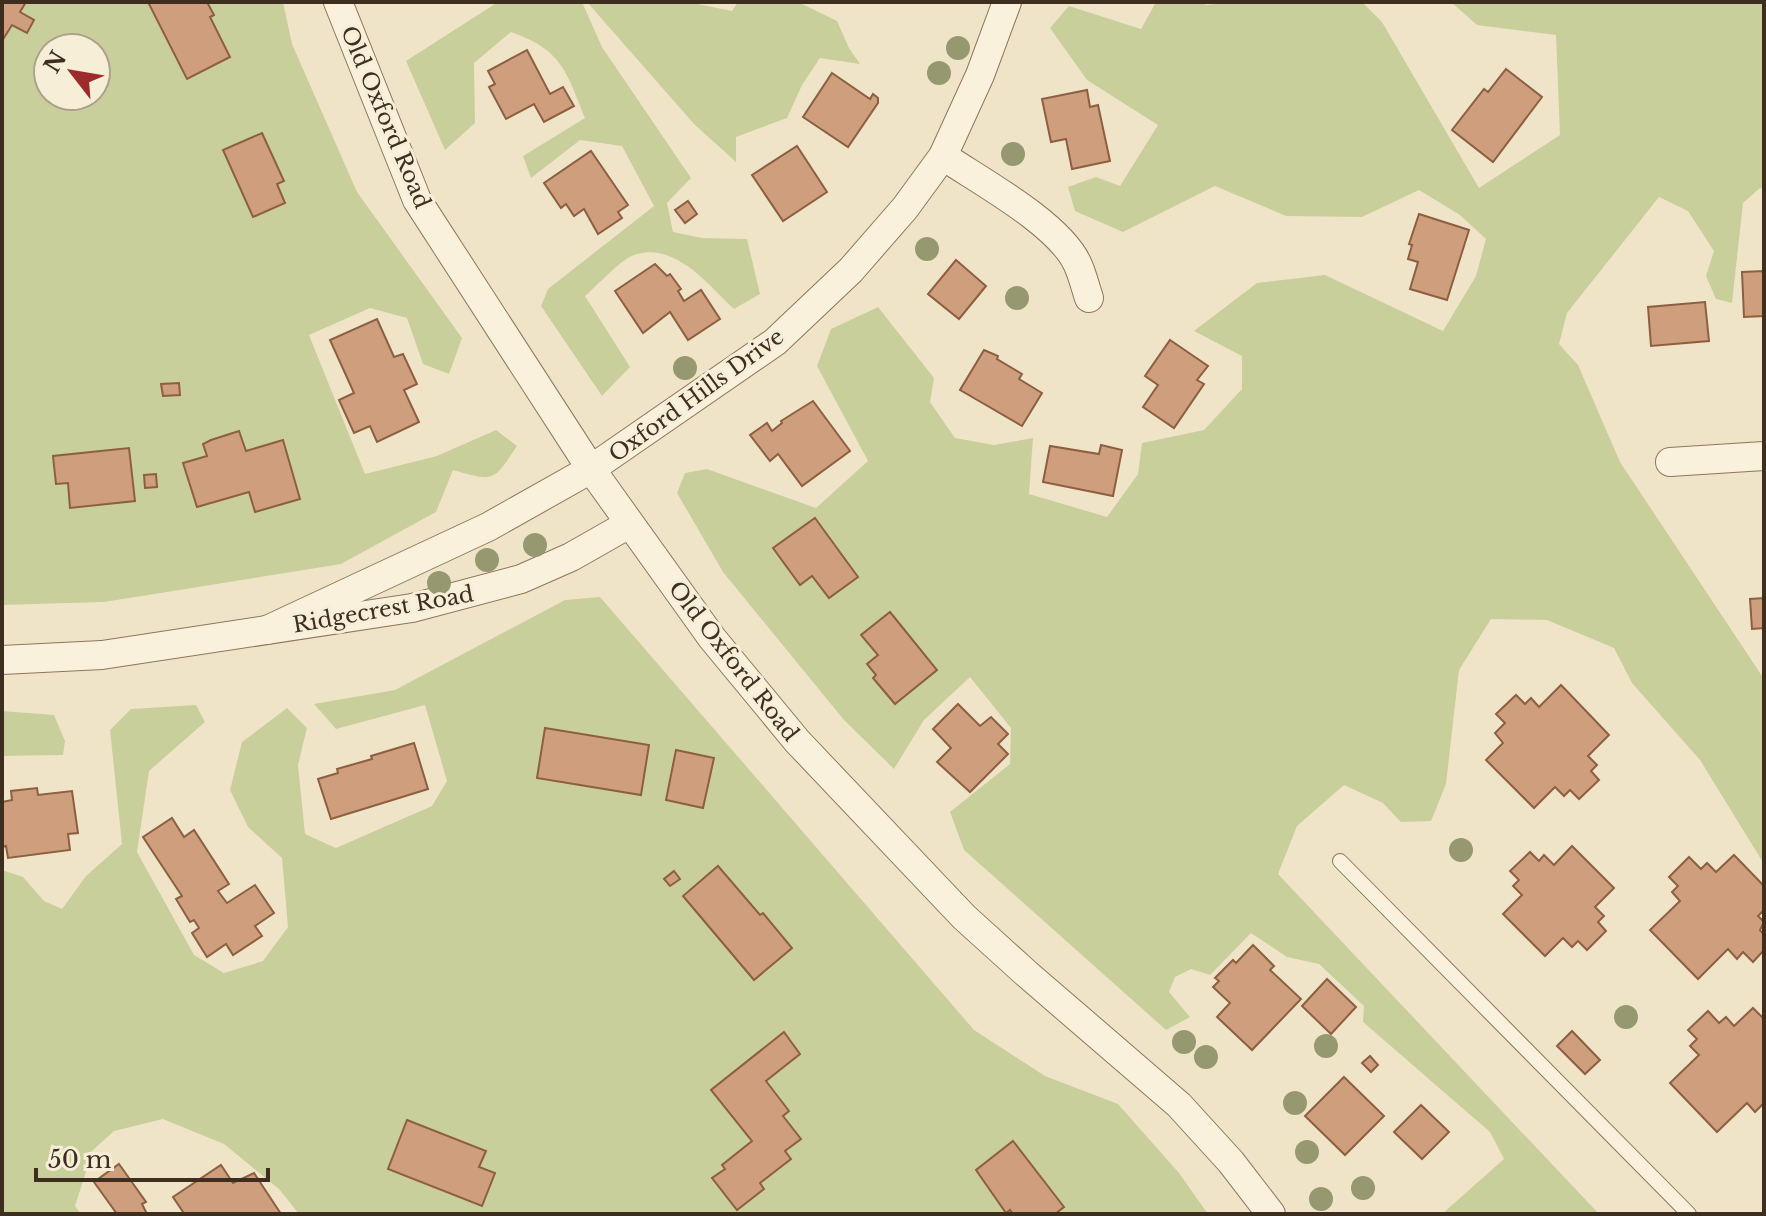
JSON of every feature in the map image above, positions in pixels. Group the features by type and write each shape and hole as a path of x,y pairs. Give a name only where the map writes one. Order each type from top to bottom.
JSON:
{"street":[{"name":"Old Oxford Road","path":"338,2 417,200 591,469 712,638 807,752 964,917 1179,1105 1231,1162 1271,1214"},
{"name":"Oxford Hills Drive","path":"591,469 775,342 851,270 905,208 943,156 980,75 1007,2"},
{"path":"943,156 1047,226 1077,262 1089,298"},
{"path":"1670,462 1764,456"},
{"name":"Ridgecrest Road","path":"267,630 488,527 591,469"},
{"name":"Ridgecrest Road","path":"2,660 102,655 412,608 521,579 571,557 629,524"}],"lane":[{"path":"1340,861 1689,1214"}],"green space":[{"path":"2,2 283,2 292,44 357,192 462,338 449,374 423,364 407,318 370,308 309,335 365,474 437,456 496,430 517,446 503,467 492,476 453,470 436,512 341,564 104,602 2,605"},
{"path":"498,2 582,2 602,47 691,178 667,203 673,232 702,238 747,239 760,294 734,309 690,268 663,254 649,252 628,258 585,296 630,367 602,396 541,306 548,289 654,206 622,146 580,140 531,178 523,156 585,118 560,64 541,46 511,32 474,63 475,123 445,150 406,61"},
{"path":"587,2 688,2 732,11 738,2 798,2 837,21 860,64 820,58 802,85 787,118 736,137 736,162 694,124"},
{"path":"1156,2 1203,2 1206,5 1237,2 1362,2 1382,22 1479,188 1560,135 1556,35 1477,25 1451,2 1764,2 1764,189 1760,188 1743,203 1732,303 1716,299 1706,276 1714,251 1688,211 1659,197 1567,313 1559,344 1578,365 1620,462 1764,679 1764,864 1700,760 1632,683 1614,648 1547,620 1491,619 1459,670 1446,784 1431,821 1401,822 1383,803 1344,785 1297,826 1278,874 1599,1214 1442,1214 1504,1159 1490,1132 1363,1022 1364,1006 1319,964 1287,957 1251,933 1210,975 1191,969 1175,977 1169,992 1190,1017 1166,1030 964,850 950,812 1010,764 1011,728 970,677 924,720 894,769 844,720 723,572 677,493 685,473 707,469 816,508 868,461 817,366 831,329 878,307 934,378 930,402 955,438 994,445 1033,438 1029,494 1107,517 1138,474 1142,443 1204,430 1242,389 1242,356 1194,331 1257,283 1325,275 1443,331 1476,276 1486,239 1460,215 1419,190 1362,217 1286,216 1215,186 1123,232 1075,211 1068,187 1096,177 1120,186 1158,125 1087,80 1050,28 1069,6 1141,29"},
{"path":"600,597 974,1030 1045,1076 1118,1104 1179,1173 1208,1214 299,1214 279,1189 224,1144 163,1119 114,1131 93,1150 75,1206 81,1214 2,1214 2,870 23,877 44,901 62,909 86,876 122,844 110,730 131,709 196,705 205,722 149,771 137,852 194,955 224,973 263,961 288,927 282,858 248,827 230,790 242,742 287,708 307,728 298,765 305,834 336,848 432,806 447,781 425,705 336,729 314,704 395,690 565,600"},
{"path":"2,711 54,715 65,741 63,755 2,756"}],"building":[{"path":"2,2 26,2 20,12 34,20 27,33 12,25 2,41"},
{"path":"148,2 207,2 214,15 210,17 230,57 187,79"},
{"path":"527,50 550,94 563,87 574,106 544,122 534,104 506,119 489,87 495,84 488,71"},
{"path":"1506,69 1542,97 1493,162 1452,130 1484,89 1488,92"},
{"path":"832,73 870,99 873,94 878,98 878,103 848,147 803,117"},
{"path":"1087,90 1090,107 1098,105 1110,161 1072,169 1066,139 1051,142 1042,99"},
{"path":"262,133 284,181 277,184 285,203 253,217 223,150"},
{"path":"797,146 827,192 783,221 752,175"},
{"path":"591,151 628,205 618,212 622,218 598,234 584,209 574,216 566,204 561,208 544,183"},
{"path":"688,201 697,214 685,223 675,210"},
{"path":"1419,214 1469,230 1447,300 1410,289 1418,262 1408,259 1412,245 1409,244"},
{"path":"956,260 986,286 959,319 928,294"},
{"path":"655,264 667,276 670,274 681,289 678,291 684,301 701,290 720,319 688,340 670,312 643,333 615,291"},
{"path":"1764,271 1764,316 1744,317 1742,272"},
{"path":"1705,302 1709,341 1651,346 1648,307"},
{"path":"377,319 394,357 403,354 417,384 404,390 419,422 377,442 370,426 354,433 339,400 354,393 330,340"},
{"path":"1170,340 1208,366 1197,380 1204,384 1174,428 1143,407 1158,385 1145,376"},
{"path":"984,350 998,356 997,359 1022,374 1019,379 1042,393 1022,426 960,390"},
{"path":"179,383 180,395 163,396 161,384"},
{"path":"813,401 850,451 802,486 778,454 770,461 750,435 767,423 772,431 781,421"},
{"path":"239,431 246,451 283,440 300,499 255,512 249,492 197,507 183,463 207,456 203,444"},
{"path":"1101,445 1122,450 1113,496 1043,482 1050,446 1099,454"},
{"path":"129,448 135,501 70,508 68,483 56,484 53,456"},
{"path":"156,474 157,487 145,488 144,475"},
{"path":"815,518 858,577 829,598 812,576 800,585 773,548"},
{"path":"1764,598 1764,628 1752,629 1750,599"},
{"path":"890,612 937,670 895,704 873,678 876,675 867,664 878,655 861,635"},
{"path":"1561,685 1609,735 1588,756 1597,765 1591,771 1599,780 1579,799 1570,790 1564,796 1555,787 1534,808 1486,760 1503,743 1495,733 1505,723 1496,714 1516,695 1525,704 1531,698 1539,707"},
{"path":"958,704 980,726 991,717 1008,734 998,744 1008,754 970,792 937,762 951,748 933,729"},
{"path":"545,728 649,745 641,795 537,778"},
{"path":"414,743 428,789 331,819 318,779 338,773 337,769 372,759 371,756"},
{"path":"676,750 714,758 703,808 666,800"},
{"path":"37,788 38,795 72,791 78,833 68,834 70,850 8,858 6,846 2,847 2,802 12,800 11,791"},
{"path":"172,818 184,837 194,830 229,884 218,891 227,903 255,885 274,913 255,926 262,936 233,955 226,944 207,957 192,933 199,928 194,920 190,922 176,899 182,896 143,837"},
{"path":"1572,846 1614,888 1595,907 1604,916 1598,922 1606,931 1587,950 1578,941 1572,947 1563,938 1545,956 1503,914 1522,895 1513,886 1519,880 1510,871 1530,852 1539,861 1544,855 1554,865"},
{"path":"1734,855 1764,886 1764,910 1758,916 1764,922 1760,930 1764,935 1764,950 1753,962 1743,952 1737,959 1728,949 1698,979 1650,930 1680,901 1672,892 1678,886 1669,877 1689,857 1701,869 1707,863 1716,872"},
{"path":"718,866 792,948 754,980 683,896"},
{"path":"674,871 680,879 670,886 664,879"},
{"path":"1253,945 1274,966 1270,970 1301,999 1252,1050 1217,1017 1230,1003 1213,987 1219,981 1215,978 1233,960 1236,963"},
{"path":"1327,979 1356,1007 1331,1034 1302,1006"},
{"path":"1753,1008 1764,1019 1764,1107 1762,1105 1755,1112 1747,1103 1717,1132 1670,1083 1699,1055 1690,1046 1697,1039 1688,1030 1708,1011 1719,1023 1726,1017 1734,1026"},
{"path":"1572,1031 1600,1060 1585,1074 1557,1046"},
{"path":"784,1032 800,1054 766,1081 789,1111 783,1116 801,1139 785,1151 791,1159 760,1183 764,1189 737,1210 712,1178 725,1169 722,1165 752,1141 711,1090"},
{"path":"1370,1056 1378,1065 1371,1072 1362,1063"},
{"path":"1344,1077 1384,1116 1345,1155 1305,1116"},
{"path":"1421,1105 1449,1132 1422,1159 1394,1132"},
{"path":"407,1120 486,1151 479,1167 495,1173 482,1206 388,1169"},
{"path":"1013,1141 1064,1207 1055,1214 1013,1214 1010,1210 1006,1213 976,1170"},
{"path":"119,1164 146,1202 142,1204 147,1214 117,1214 94,1182"},
{"path":"221,1165 233,1183 254,1173 281,1214 180,1214 183,1212 173,1197"}]}
